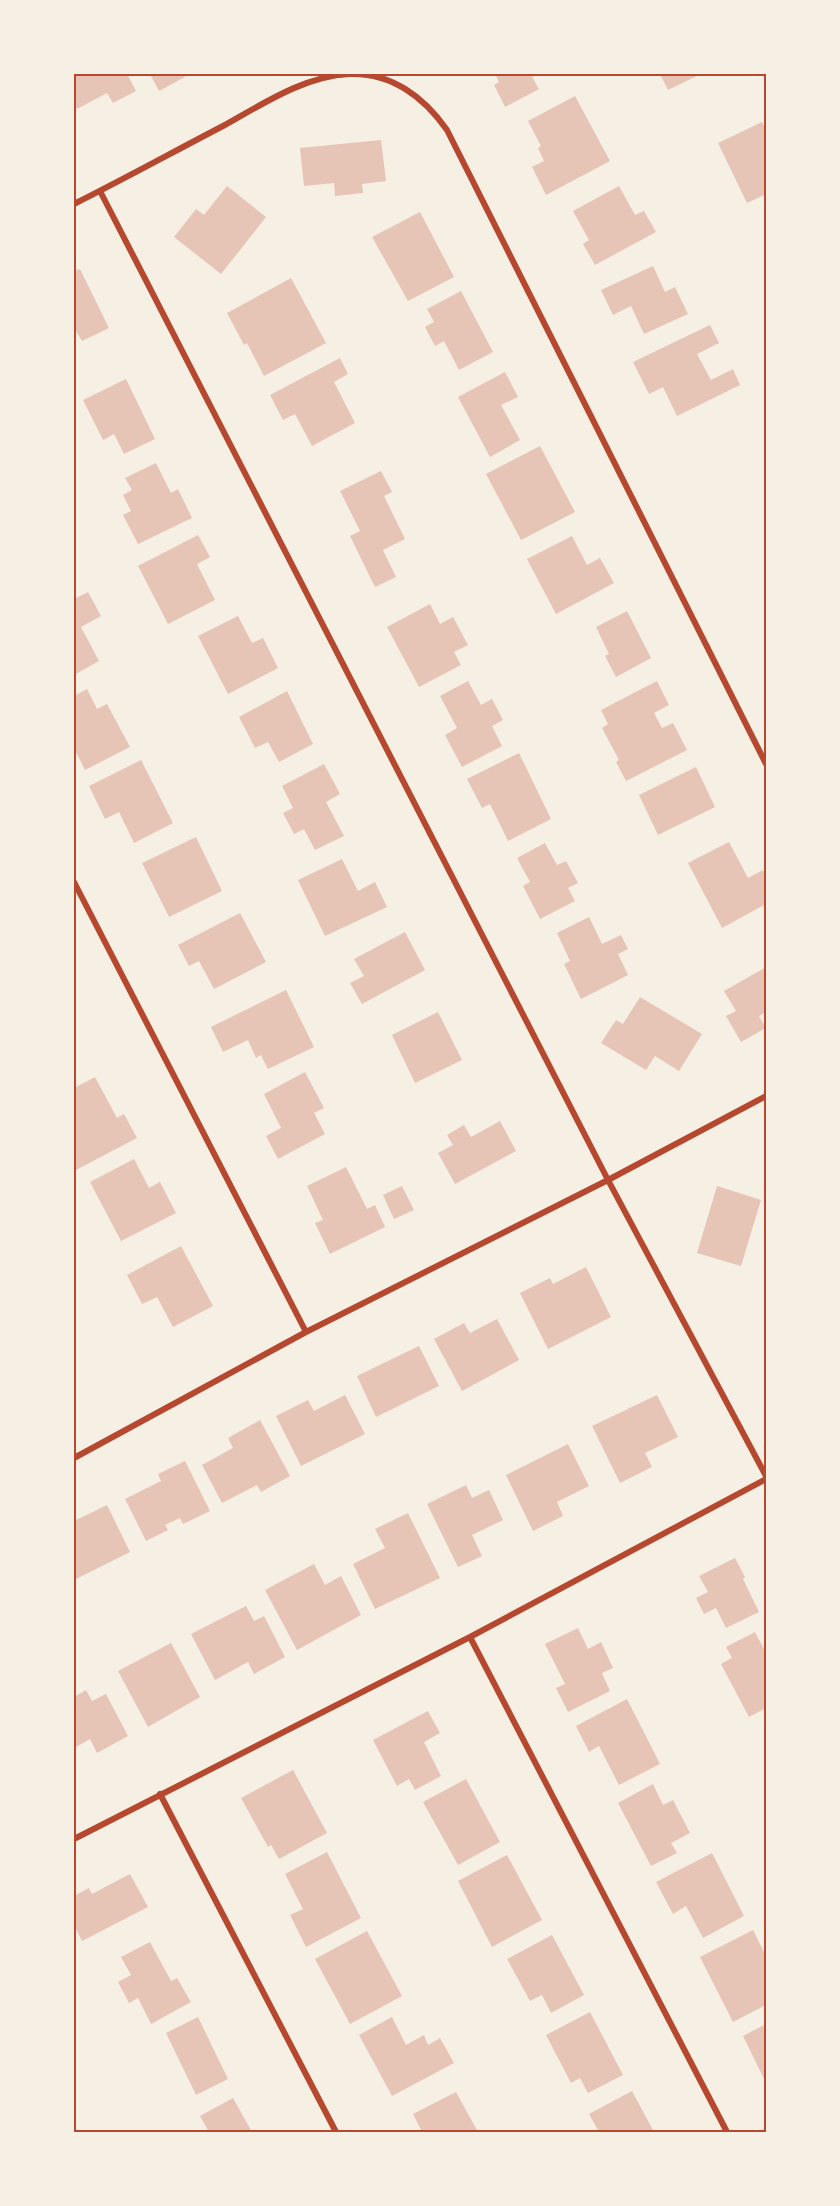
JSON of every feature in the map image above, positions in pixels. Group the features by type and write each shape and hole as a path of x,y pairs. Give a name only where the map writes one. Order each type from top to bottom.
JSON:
{"street":[{"path":"74,204 309,82 348,74 370,75 407,89 422,99 447,129 766,764"},
{"path":"74,1839 470,1637 766,1477 608,1180 100,191"},
{"path":"74,882 306,1332"},
{"path":"74,1458 306,1332 608,1180 766,1096"},
{"path":"470,1637 727,2133"},
{"path":"160,1794 336,2133"}],"building":[{"path":"74,74 127,74 136,91 113,103 107,93 77,109 74,103"},
{"path":"150,74 183,74 185,77 159,91"},
{"path":"495,74 539,74 532,77 539,89 505,107 494,85 499,82"},
{"path":"660,74 701,74 668,90"},
{"path":"575,96 610,161 546,195 532,167 544,161 538,148 541,146 528,121"},
{"path":"762,122 766,130 766,194 747,203 718,143"},
{"path":"381,140 386,181 362,184 363,193 335,196 334,183 304,186 300,148"},
{"path":"227,186 266,217 221,274 174,237 196,209 204,215"},
{"path":"619,186 635,215 644,211 656,232 595,265 583,244 589,240 573,211"},
{"path":"420,212 454,277 408,301 372,237"},
{"path":"653,266 665,292 675,287 688,314 644,334 631,306 613,315 601,290"},
{"path":"80,269 109,328 82,341 76,331 74,332 74,271"},
{"path":"291,278 326,343 264,376 247,343 244,345 227,313"},
{"path":"461,291 493,352 459,370 444,341 435,346 425,327 434,322 427,309"},
{"path":"710,325 719,343 697,354 711,380 733,369 740,385 677,416 663,387 649,394 633,362"},
{"path":"340,358 348,374 334,382 355,423 312,446 295,414 283,420 270,395"},
{"path":"505,372 518,397 501,405 520,440 490,457 458,397"},
{"path":"126,379 155,439 124,454 114,434 103,440 83,400"},
{"path":"540,446 575,512 521,540 486,474"},
{"path":"156,463 171,493 178,489 192,518 138,544 123,515 131,511 123,495 132,490 125,478"},
{"path":"381,471 392,492 384,496 405,539 383,550 396,577 375,587 350,536 360,531 340,491"},
{"path":"198,535 210,557 197,564 215,600 168,624 138,566"},
{"path":"572,536 587,565 600,558 614,583 556,614 527,559"},
{"path":"88,592 101,616 81,627 99,661 74,675 74,599"},
{"path":"430,604 440,624 453,617 468,645 454,652 461,665 419,687 387,627"},
{"path":"627,611 651,658 616,677 605,656 609,654 596,627"},
{"path":"238,616 252,643 263,638 278,668 228,694 198,636"},
{"path":"468,681 481,705 492,699 503,720 492,726 502,746 462,767 445,735 457,728 440,696"},
{"path":"657,681 669,705 654,713 662,728 673,723 687,750 626,781 616,762 619,760 602,728 608,724 601,710"},
{"path":"87,689 97,709 107,704 130,747 85,770 74,748 74,696"},
{"path":"287,691 313,744 279,762 268,742 255,748 239,717"},
{"path":"519,753 551,819 508,841 490,804 482,808 467,779"},
{"path":"141,760 173,823 134,843 119,812 105,819 89,786"},
{"path":"324,764 340,794 326,802 344,836 315,850 304,829 294,834 283,813 293,808 282,786"},
{"path":"696,767 715,807 658,835 639,795"},
{"path":"196,837 222,891 169,917 142,863"},
{"path":"729,842 748,878 763,870 766,877 766,904 722,928 688,863"},
{"path":"545,843 557,865 566,861 578,883 568,888 575,901 540,919 523,886 530,882 517,858"},
{"path":"342,859 358,891 375,882 387,907 325,936 298,880"},
{"path":"240,913 266,962 214,989 199,961 189,966 178,945"},
{"path":"589,917 602,944 621,935 628,949 618,954 628,975 581,999 564,964 570,961 557,933"},
{"path":"405,932 425,970 362,1004 350,983 364,976 354,959"},
{"path":"766,967 766,1012 759,1016 766,1028 741,1042 726,1016 736,1011 724,991"},
{"path":"286,990 314,1047 268,1069 261,1055 256,1058 248,1040 223,1052 211,1027"},
{"path":"640,997 702,1034 679,1071 655,1056 646,1070 601,1043 616,1020 623,1024"},
{"path":"438,1012 462,1060 415,1083 392,1035"},
{"path":"305,1072 324,1108 314,1113 325,1134 278,1159 266,1136 281,1128 264,1094"},
{"path":"95,1077 117,1118 124,1114 137,1138 74,1171 74,1088"},
{"path":"500,1121 516,1151 455,1184 438,1153 453,1145 447,1135 464,1125 471,1137"},
{"path":"134,1159 149,1188 160,1182 176,1213 121,1241 90,1182"},
{"path":"346,1167 367,1209 375,1205 385,1227 330,1254 315,1223 323,1220 307,1186"},
{"path":"402,1186 414,1210 394,1219 383,1195"},
{"path":"717,1186 761,1200 741,1266 697,1253"},
{"path":"181,1246 213,1306 173,1327 157,1297 142,1304 127,1275"},
{"path":"586,1267 611,1317 548,1349 520,1293 550,1278 553,1284"},
{"path":"497,1319 519,1360 462,1391 434,1339 464,1323 470,1333"},
{"path":"419,1346 439,1386 376,1417 357,1376"},
{"path":"345,1395 365,1434 301,1466 276,1416 308,1400 314,1411"},
{"path":"657,1395 678,1437 645,1453 652,1467 620,1483 592,1426"},
{"path":"260,1420 290,1476 261,1492 257,1485 222,1503 202,1465 233,1448 228,1438"},
{"path":"568,1444 589,1486 557,1502 563,1516 533,1531 506,1475"},
{"path":"185,1461 210,1511 183,1524 180,1518 165,1525 168,1530 146,1541 125,1499 161,1481 158,1474"},
{"path":"466,1485 472,1498 489,1490 503,1520 472,1535 482,1556 458,1567 427,1504"},
{"path":"107,1505 130,1552 74,1580 74,1521"},
{"path":"408,1513 440,1578 375,1609 353,1564 385,1548 375,1529"},
{"path":"735,1558 759,1612 726,1628 716,1608 704,1614 696,1598 708,1592 699,1576"},
{"path":"314,1564 325,1585 341,1576 361,1615 297,1650 265,1590"},
{"path":"246,1606 254,1621 264,1616 285,1657 254,1674 248,1662 215,1680 191,1634"},
{"path":"578,1628 588,1649 601,1642 613,1668 602,1673 610,1691 568,1712 556,1688 565,1684 545,1644"},
{"path":"755,1632 766,1653 766,1708 749,1717 721,1664 732,1658 726,1647"},
{"path":"171,1643 200,1697 148,1727 118,1671"},
{"path":"86,1690 92,1701 106,1694 128,1736 97,1753 90,1739 74,1748 74,1697"},
{"path":"627,1699 660,1764 619,1785 599,1746 589,1752 576,1726"},
{"path":"428,1711 440,1733 424,1742 441,1776 415,1790 409,1779 397,1786 373,1740"},
{"path":"293,1770 327,1833 279,1859 271,1845 268,1847 241,1798"},
{"path":"466,1779 500,1842 458,1865 423,1802"},
{"path":"653,1784 663,1805 673,1800 690,1833 671,1843 677,1853 651,1866 618,1803"},
{"path":"327,1852 361,1918 306,1947 290,1915 303,1909 285,1874"},
{"path":"712,1853 744,1916 703,1938 686,1906 673,1914 656,1882"},
{"path":"507,1855 542,1920 492,1947 458,1881"},
{"path":"130,1874 148,1907 82,1941 74,1925 74,1896 89,1888 92,1894"},
{"path":"753,1930 766,1956 766,2005 733,2022 700,1957"},
{"path":"367,1931 402,1996 350,2024 315,1959"},
{"path":"552,1935 584,1995 551,2013 542,1995 530,2001 507,1959"},
{"path":"150,1942 171,1981 177,1978 191,2002 151,2024 138,1998 129,2003 118,1982 131,1975 121,1957"},
{"path":"590,2012 623,2075 588,2093 580,2078 571,2083 546,2035"},
{"path":"198,2017 228,2079 196,2095 166,2033"},
{"path":"392,2017 406,2045 424,2035 428,2045 440,2038 454,2063 392,2096 359,2035"},
{"path":"766,2024 766,2083 743,2036"},
{"path":"632,2091 654,2132 599,2132 589,2114"},
{"path":"456,2092 478,2132 422,2132 413,2114"},
{"path":"233,2098 252,2132 209,2132 200,2116"}]}
